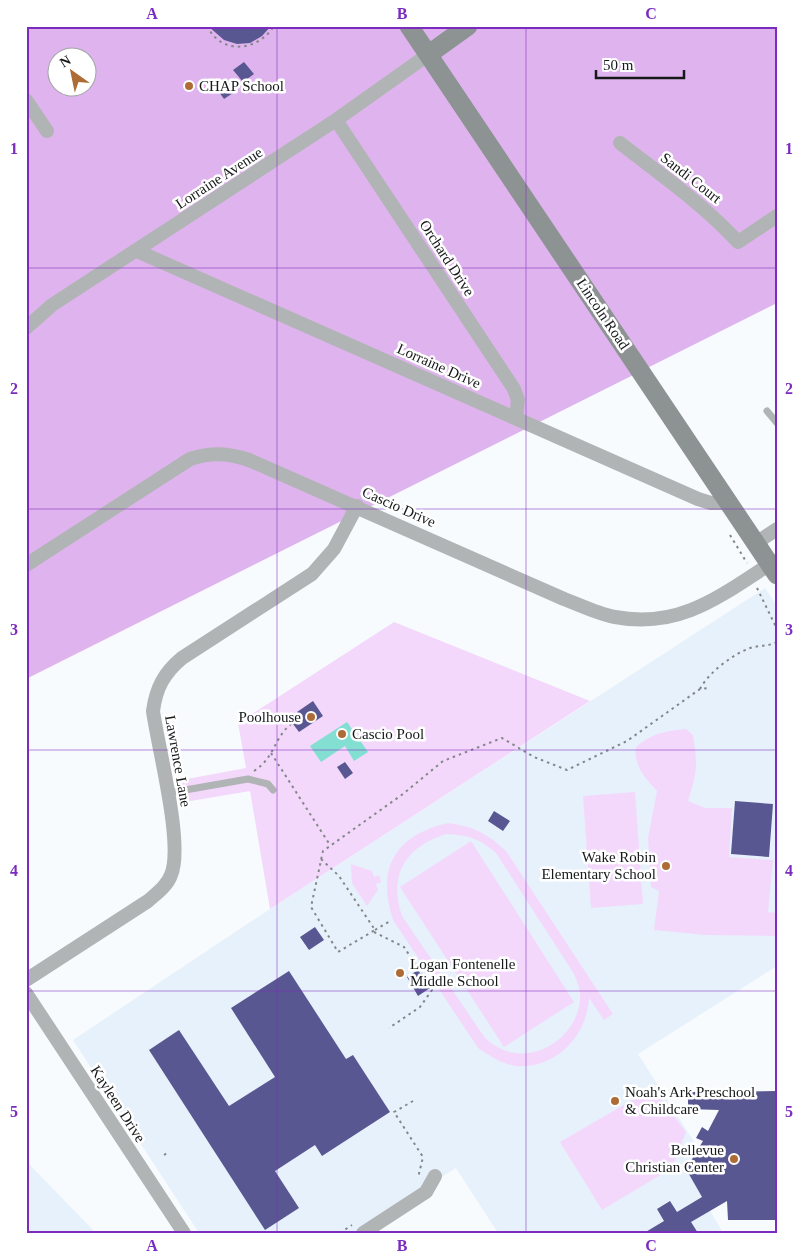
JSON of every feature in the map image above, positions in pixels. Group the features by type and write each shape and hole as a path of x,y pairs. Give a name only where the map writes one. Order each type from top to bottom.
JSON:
{"main road":[{"name":"Lincoln Road","path":"410,26 773,569"},
{"path":"429,54 468,26"}],"street":[{"name":"Lorraine Avenue","path":"26,328 52,305 336,120 429,54"},
{"path":"26,100 47,132"},
{"name":"Orchard Drive","path":"336,120 514,389 518,400 516,418"},
{"name":"Sandi Court","path":"620,143 686,193 719,222 738,242 777,216"},
{"name":"Lorraine Drive","path":"137,251 698,499 711,503 729,503"},
{"name":"Cascio Drive","path":"26,565 190,459 207,454 222,453 249,460 358,506 564,599 614,617 644,620 668,617 695,610 773,569"},
{"name":"Lawrence Lane","path":"26,980 148,901 168,882 174,864 175,843 153,711 156,693 166,673 182,658 312,574 334,549 358,506"},
{"path":"756,543 777,528"},
{"name":"Kayleen Drive","path":"26,993 184,1233"},
{"path":"359,1228 426,1192 435,1176"}],"lane":[{"path":"767,411 777,423"},
{"path":"167,793 248,779 268,784 273,790"}],"path":[{"path":"207,26 212,35 221,41 237,47 245,47 268,35 274,26"},
{"path":"390,921 338,952 311,907 323,851 404,794 443,761 502,738 534,757 567,770 628,741 700,689 706,677 750,648 768,646 777,642"},
{"path":"700,689 710,688"},
{"path":"248,779 267,761 285,727 301,718"},
{"path":"271,753 330,845"},
{"path":"321,859 339,876 374,931 404,947 432,990 420,1007 389,1028"},
{"path":"414,1101 394,1112 423,1157 417,1184"},
{"path":"340,1233 359,1228"}],"shaded area":[{"path":"26,26 777,26 777,303 26,679"},
{"path":"765,588 777,606 777,966 638,1054 698,1148 686,1169 723,1233 498,1233 456,1168 353,1233 199,1233 73,1040 270,909"},
{"path":"394,622 590,701 270,909 250,791 179,803 176,781 246,768 238,723"},
{"name":"Cascio Pool","path":"347,722 368,752 354,761 345,746 321,762 310,746"},
{"path":"686,729 693,735 696,755 695,775 688,801 705,808 732,808 729,857 773,860 768,912 777,913 777,936 705,935 654,930 659,891 651,887 648,838 657,791 644,776 638,765 636,747 660,734"},
{"path":"635,792 643,904 591,908 583,796"},
{"path":"448,823 473,829 486,835 506,851 613,1014 604,1020 589,998 587,1012 576,1037 556,1056 544,1062 516,1066 492,1057 478,1048 393,920 388,901 387,885 389,870 394,856 403,845 430,828","holes":["446,834 479,841 496,853 576,978 580,992 576,1017 570,1028 561,1037 551,1045 540,1050 528,1053 515,1053 499,1048 485,1038 402,916 397,887 399,875 404,864 420,846"]},
{"path":"471,841 574,1002 504,1047 400,887"},
{"path":"351,864 372,871 374,877 379,875 381,882 376,884 378,890 367,906 352,883"},
{"path":"646,1092 661,1099 686,1132 672,1168 602,1210 560,1142"},
{"path":"26,1161 96,1233 26,1233"}],"building":[{"name":"CHAP School","path":"208,26 271,26 262,36 250,43 237,44 224,40"},
{"path":"244,62 254,74 243,82 233,70"},
{"path":"230,84 236,91 224,99 219,92"},
{"name":"Poolhouse","path":"313,701 323,716 299,732 293,724 301,718 297,712"},
{"path":"345,762 353,773 345,779 337,767"},
{"path":"735,801 773,804 769,857 731,854"},
{"path":"494,811 510,821 503,831 488,821"},
{"path":"315,927 324,940 309,950 300,937"},
{"path":"418,970 430,988 418,996 407,977"},
{"path":"289,971 346,1059 353,1055 390,1112 322,1156 315,1145 275,1171 299,1208 265,1230 149,1050 179,1030 229,1106 275,1077 231,1008"},
{"name":"Bellevue Christian Center","path":"777,1091 777,1220 728,1220 727,1201 691,1222 698,1233 644,1233 664,1221 657,1209 670,1201 677,1212 702,1197 686,1169 703,1141 696,1138 702,1127 708,1131 719,1110 688,1109 688,1092"}],"place":[{"name":"CHAP School","path":"189,86"},
{"name":"Poolhouse","path":"311,717"},
{"name":"Cascio Pool","path":"342,734"},
{"name":"Wake Robin Elementary School","path":"666,866"},
{"name":"Logan Fontenelle Middle School","path":"400,973"},
{"name":"Noah's Ark Preschool & Childcare","path":"615,1101"},
{"name":"Bellevue Christian Center","path":"734,1159"}]}
